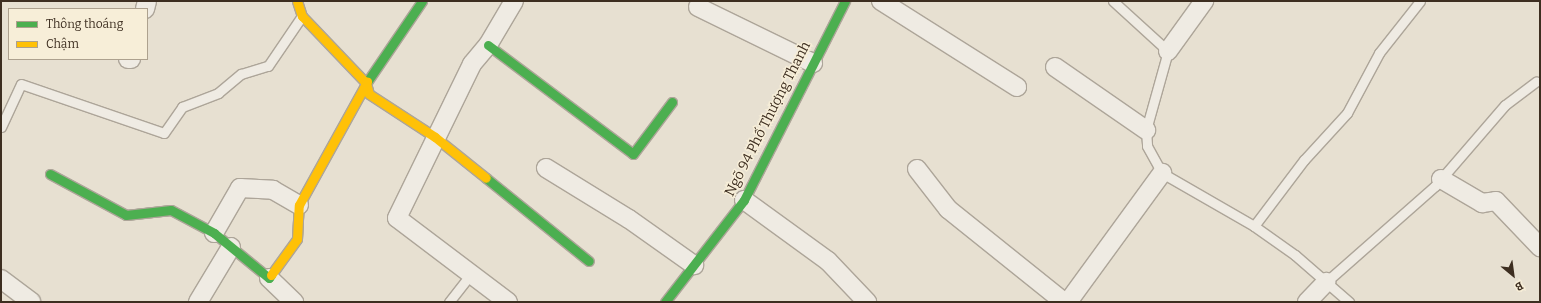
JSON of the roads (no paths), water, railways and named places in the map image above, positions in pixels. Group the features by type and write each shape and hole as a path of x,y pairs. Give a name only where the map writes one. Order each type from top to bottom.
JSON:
{"street":[{"path":"297,1 302,16 328,47 366,83 369,94 435,137 589,261"},
{"path":"269,278 297,239 299,205 366,83 422,1"},
{"path":"508,302 470,275 397,218 435,137 472,64 488,45 514,1"},
{"name":"Ngõ 94 Phố Thượng Thanh","path":"665,302 744,200 845,1"},
{"path":"881,1 1017,87"},
{"path":"1168,51 1204,1"},
{"path":"698,7 813,62"},
{"path":"488,45 633,154 672,102"},
{"path":"1055,67 1146,130"},
{"path":"546,168 629,219 694,266"},
{"path":"917,169 948,209 1064,302"},
{"path":"1068,302 1162,173"},
{"path":"50,174 126,214 171,210 214,233 269,278 294,302"},
{"path":"1441,179 1482,203 1496,201 1540,247"},
{"path":"214,233 240,188 273,190 299,205"},
{"path":"744,200 828,261 867,302"},
{"path":"198,302 231,247"},
{"path":"1,279 31,302"},
{"path":"1307,302 1326,282"}],"lane":[{"path":"1113,1 1168,51 1146,130 1147,146 1162,173 1254,226 1326,282 1349,302"},
{"path":"1254,226 1304,160 1347,113 1378,53 1420,1"},
{"path":"2,124 21,84 164,133 182,107 218,93 241,74 268,66 302,16"},
{"path":"1326,282 1441,179 1506,105 1536,82"},
{"path":"449,302 470,275"}]}
